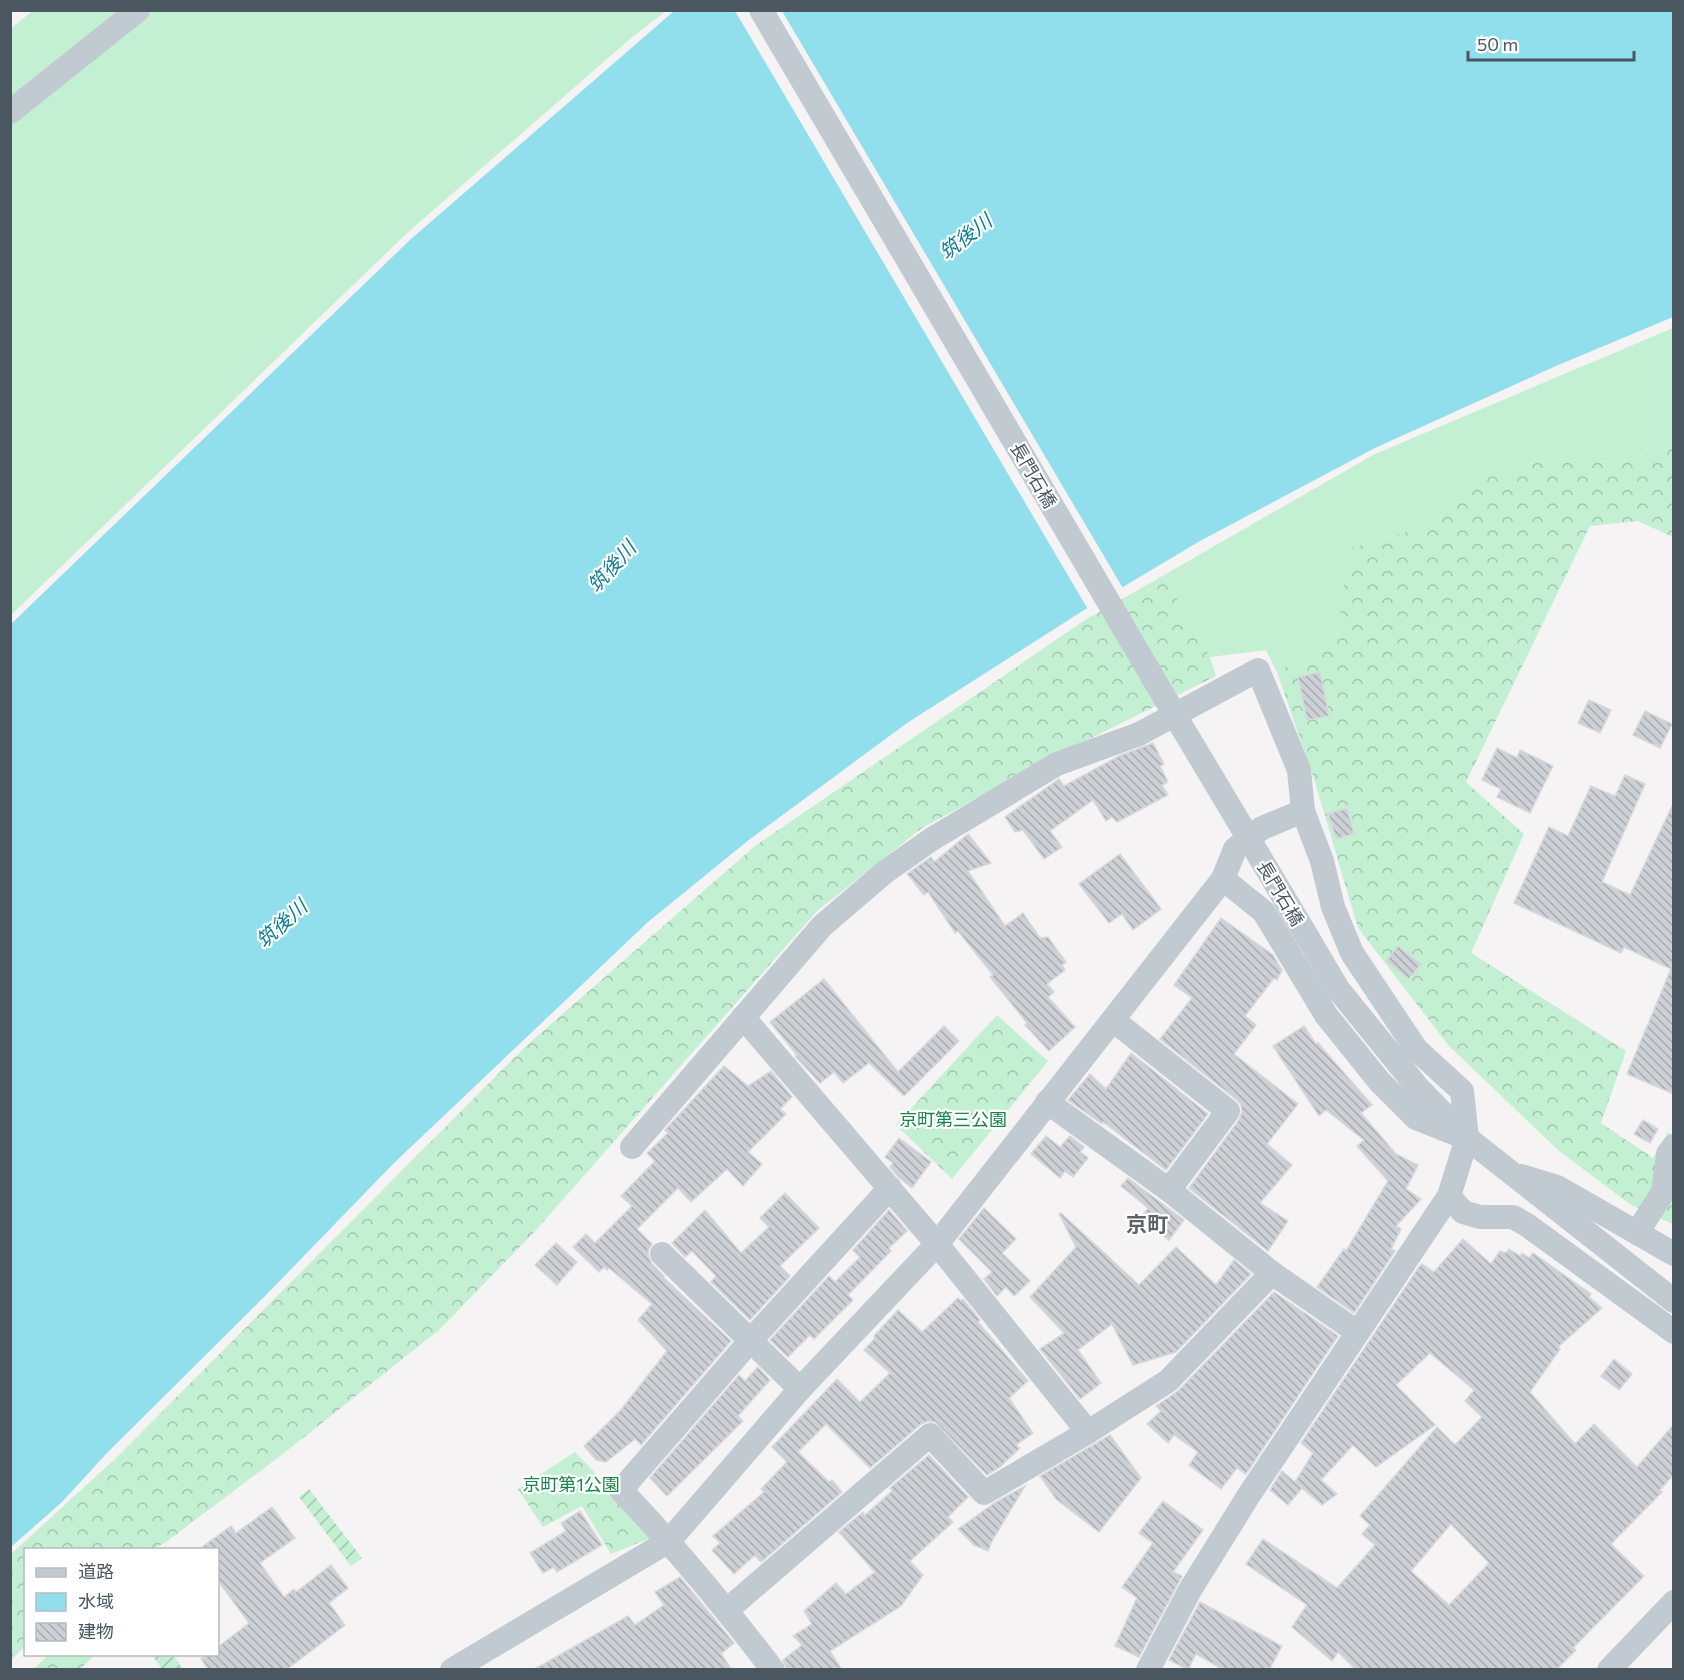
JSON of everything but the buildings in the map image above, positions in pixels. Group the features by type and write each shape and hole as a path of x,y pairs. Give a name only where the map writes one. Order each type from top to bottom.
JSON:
{"street":[{"path":"10,112 138,10"},
{"name":"長門石橋","path":"761,10 1338,989 1419,1089 1467,1138"},
{"path":"632,1147 822,926 885,872 932,838 1057,765 1139,734 1258,670 1299,770 1303,811 1322,861 1333,907 1352,953 1416,1049 1462,1090 1467,1138 1449,1196 1356,1332 1207,1561 1148,1670"},
{"path":"452,1670 669,1541 800,1389 937,1244 1223,879 1235,849 1262,828 1303,811"},
{"path":"1223,879 1264,912 1326,1015 1379,1081 1416,1118 1467,1138 1674,1301"},
{"path":"743,1017 937,1244 1088,1432"},
{"path":"1113,1020 1228,1111 1169,1190"},
{"path":"1047,1102 1169,1190 1272,1273 1356,1332"},
{"path":"1637,1233 1663,1192 1668,1154 1674,1146"},
{"path":"1508,1172 1557,1187 1674,1254"},
{"path":"773,1670 727,1610 669,1541 621,1490 751,1340 890,1188"},
{"path":"1449,1196 1463,1212 1480,1217 1513,1217 1527,1225 1674,1332"},
{"path":"662,1254 800,1389"},
{"path":"727,1610 930,1435 984,1493 1088,1432 1168,1381 1272,1273"},
{"path":"1609,1670 1674,1602"}],"green space":[{"path":"34,10 666,11 631,38 406,234 11,615 10,29"},
{"path":"1673,328 1673,446 1620,462 1547,459 1479,480 1432,524 1349,549 1337,637 1277,672 1266,650 1210,657 1164,575 1375,454"},
{"path":"1673,446 1673,537 1638,521 1590,526 1466,782 1524,834 1471,953 1626,1051 1601,1123 1653,1158 1668,1132 1673,1137 1673,1224 1631,1205 1559,1151 1449,1046 1358,928 1314,779 1277,672 1337,637 1349,549 1432,524 1479,480 1547,459 1620,462"},
{"path":"1164,575 1210,657 1216,676 1053,757 922,828 817,911 537,1229 439,1330 284,1453 166,1542 155,1548 24,1548 24,1647 11,1660 11,1554 115,1459 527,1045 755,846 1085,620"},
{"name":"京町第三公園","path":"997,1015 1048,1061 952,1179 896,1125"},
{"name":"京町第1公園","path":"575,1452 655,1536 611,1554 582,1506 543,1527 518,1489"},
{"path":"309,1489 362,1558 351,1566 299,1497"},
{"path":"47,1656 94,1656 80,1669 33,1670"},
{"path":"153,1656 174,1656 183,1669 162,1669"}],"water":[{"name":"筑後川","path":"674,11 1673,11 1673,317 1556,366 1375,448 1200,541 1081,612 907,723 750,839 648,922 393,1164 268,1293 107,1453 62,1502 11,1547 11,624 411,239"}],"pier":[{"path":"735,11 782,11 1124,590 1089,611"}],"district":[{"name":"京町","path":"1147,1223"}]}
